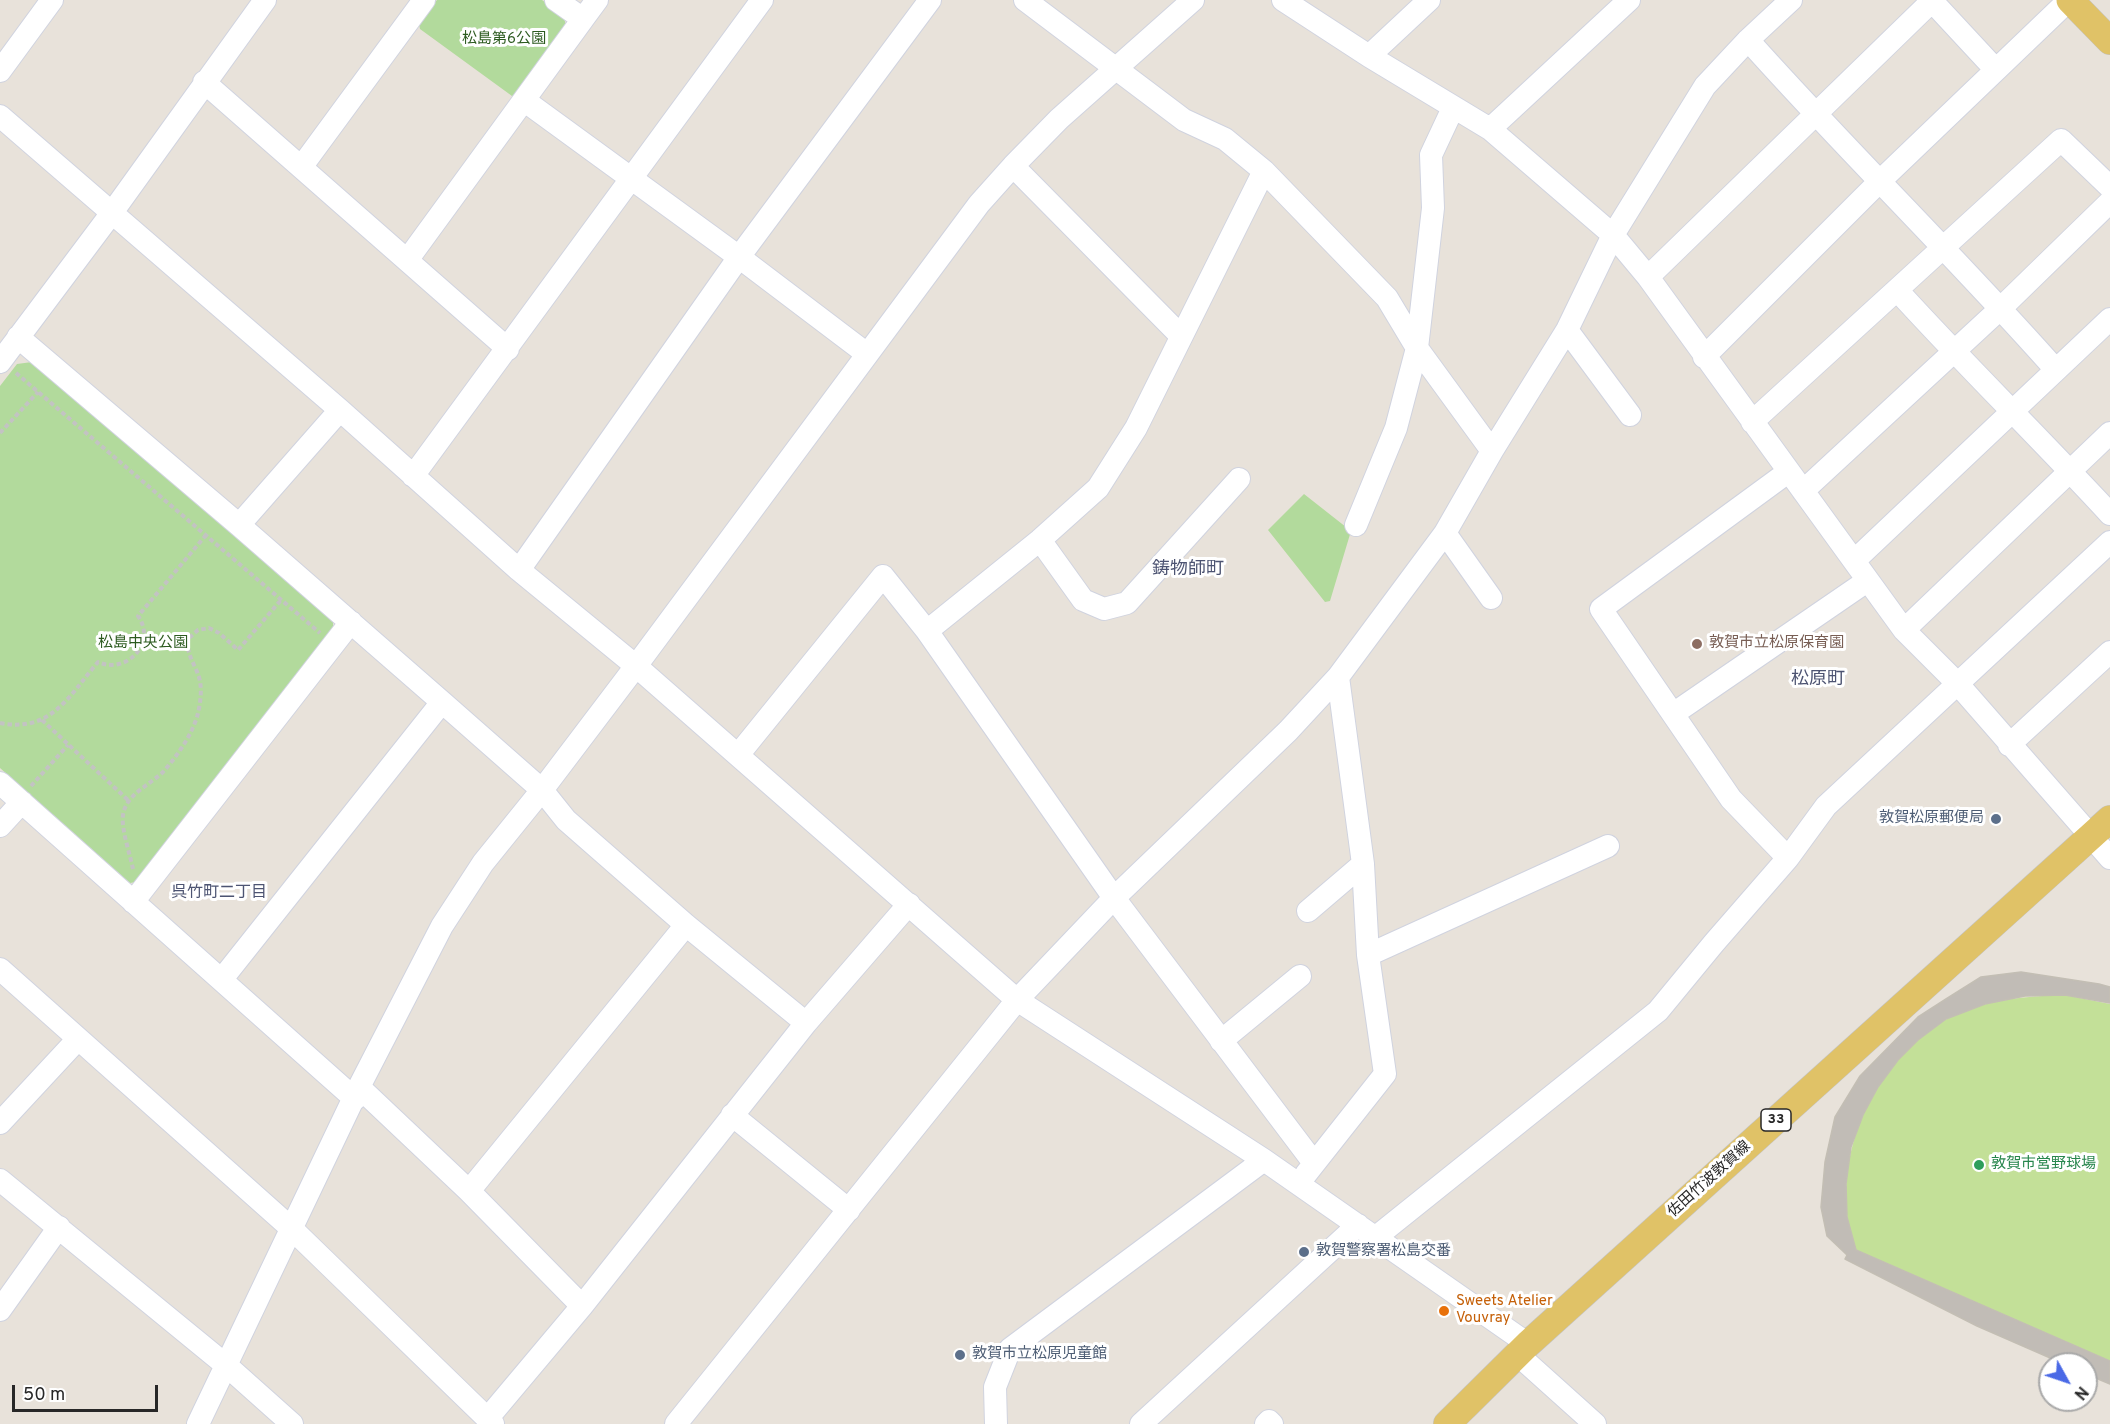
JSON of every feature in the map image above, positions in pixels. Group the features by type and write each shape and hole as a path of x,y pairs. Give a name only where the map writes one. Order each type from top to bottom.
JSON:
{"main road":[{"path":"2070,0 2110,41"},
{"name":"佐田竹波敦賀線","path":"1447,1424 1522,1349 2101,828"}],"street":[{"path":"0,71 52,0"},
{"path":"6,366 18,337 111,214 265,0"},
{"path":"302,166 424,0"},
{"path":"556,0 583,20"},
{"path":"408,259 597,0"},
{"path":"413,476 762,0"},
{"path":"519,570 739,257 930,0"},
{"path":"1024,0 1184,120 1225,139 1264,171 1388,298 1417,348 1492,451"},
{"path":"198,1424 357,1093 442,926 483,863 542,790 636,666 979,204 1059,119 1193,0"},
{"path":"1283,0 1369,56 1490,129 1613,235 1648,277 1904,630 1957,683 2009,745 2101,828 2110,858"},
{"path":"1369,56 1429,0"},
{"path":"1490,129 1629,0"},
{"path":"676,1424 1017,1000 1114,898 1288,731 1338,677 1445,533 1492,451 1567,330 1613,235 1705,86 1748,40 1791,0"},
{"path":"1704,357 1879,182 2070,0"},
{"path":"1648,277 1931,1 1996,70"},
{"path":"1748,40 1814,114 2001,308 2056,370"},
{"path":"204,82 508,349"},
{"path":"525,101 739,257 867,354"},
{"path":"1356,525 1396,428 1417,348 1433,208 1431,155 1453,108"},
{"path":"0,116 340,410 519,570 636,666 1017,1000 1264,1160 1367,1231 1522,1349 1595,1424"},
{"path":"1752,422 2061,140 2110,187"},
{"path":"1013,166 1181,336"},
{"path":"927,631 1040,540 1098,488 1136,428 1264,171"},
{"path":"1803,491 2001,308 2110,202"},
{"path":"1897,290 2110,514"},
{"path":"1854,561 2110,319"},
{"path":"1567,330 1630,416"},
{"path":"18,337 239,525 542,790 566,820 686,926 806,1023"},
{"path":"239,525 340,410"},
{"path":"1904,630 2110,433"},
{"path":"1788,472 1601,609 1731,799 1788,858"},
{"path":"1040,540 1083,600 1104,609 1127,603 1239,479"},
{"path":"1445,533 1491,598"},
{"path":"1141,1424 1367,1231 1658,1011 1788,858 1826,806 2110,542"},
{"path":"738,755 883,576 927,631 1114,898 1314,1163"},
{"path":"1673,714 1867,581"},
{"path":"133,902 351,622"},
{"path":"2009,745 2110,652"},
{"path":"1298,1185 1385,1074 1368,955 1362,864 1338,677"},
{"path":"222,979 442,702"},
{"path":"0,783 24,797 133,902 469,1191 582,1306"},
{"path":"0,826 24,797"},
{"path":"1368,955 1608,846"},
{"path":"1308,911 1362,864"},
{"path":"0,969 292,1229 490,1421 806,1023 909,904"},
{"path":"469,1191 686,926"},
{"path":"1221,1041 1300,976"},
{"path":"0,1123 78,1039"},
{"path":"732,1115 849,1210"},
{"path":"996,1424 995,1387 1010,1350 1264,1160"},
{"path":"0,1180 226,1366 292,1424"},
{"path":"0,1310 59,1227"},
{"path":"1266,1424 1269,1421 1272,1424"}],"path":[{"path":"6,366 327,640"},
{"path":"0,433 38,392"},
{"path":"0,723 22,725 42,720 60,707 98,662 110,666 119,665 134,657 144,634 138,616 206,535"},
{"path":"134,872 123,815 129,801 164,771 183,747 194,725 201,697 200,683 187,648 189,638 198,630 209,628 219,633 238,650 281,600"},
{"path":"42,720 129,801"},
{"path":"24,797 68,745"}],"green space":[{"name":"松島第6公園","path":"437,0 542,0 563,15 566,25 516,95 512,96 420,29 419,24"},
{"name":"松島中央公園","path":"32,362 333,620 333,633 136,882 130,883 0,768 0,386 17,364"},
{"path":"1304,494 1351,531 1330,601 1325,602 1268,530"},
{"name":"敦賀市営野球場","path":"2065,995 2110,1004 2110,1361 2098,1356 2098,1352 2089,1352 1856,1250 1849,1228 1846,1186 1857,1130 1883,1079 1901,1056 1922,1036 1959,1013 2004,1000"}],"building":[{"path":"2021,972 2099,984 2110,987 2110,1003 2065,995 2025,996 1985,1004 1946,1019 1918,1040 1898,1060 1878,1087 1863,1115 1851,1147 1846,1184 1847,1217 1856,1250 2089,1352 2038,1353 1977,1326 1845,1259 1847,1255 1827,1236 1821,1207 1825,1162 1835,1117 1860,1076 1918,1017 1981,977"},
{"path":"2098,1356 2110,1361 2110,1384 2098,1379"}],"place":[{"name":"敦賀市立松原保育園","path":"1697,644"},
{"name":"敦賀松原郵便局","path":"1996,819"},
{"name":"敦賀市営野球場","path":"1979,1165"},
{"name":"敦賀警察署松島交番","path":"1304,1252"},
{"name":"Sweets Atelier Vouvray","path":"1444,1311"},
{"name":"敦賀市立松原児童館","path":"960,1355"}],"district":[{"name":"鋳物師町","path":"1188,570"},
{"name":"松原町","path":"1818,680"},
{"name":"呉竹町二丁目","path":"219,894"}]}
